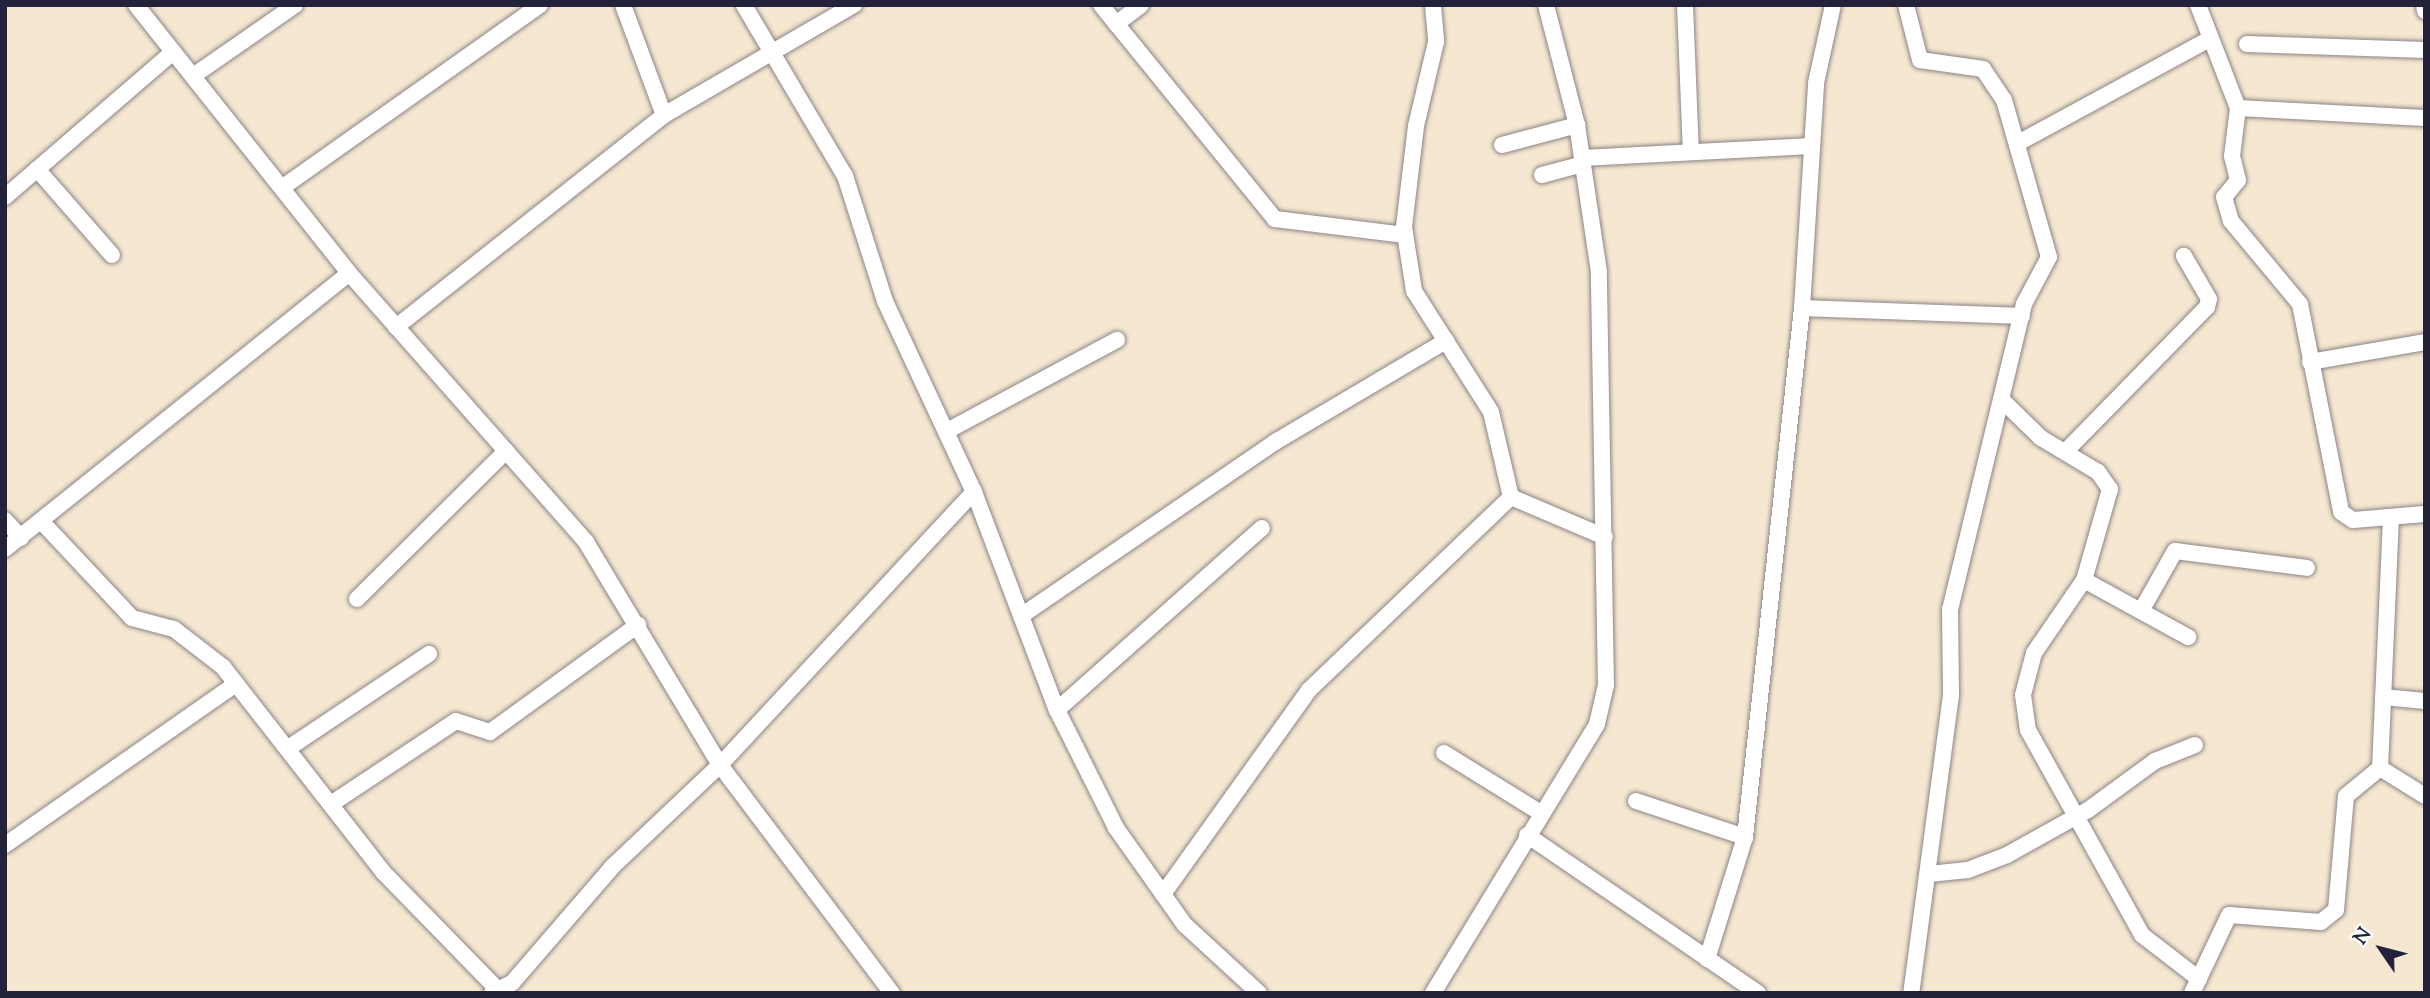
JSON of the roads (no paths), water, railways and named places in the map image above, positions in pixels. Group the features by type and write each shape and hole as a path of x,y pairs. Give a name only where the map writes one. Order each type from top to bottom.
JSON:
{"street":[{"path":"136,5 172,53 284,187 349,273 586,542 720,765 892,993"},
{"path":"193,76 295,5"},
{"path":"284,187 540,5"},
{"path":"623,5 664,115"},
{"path":"744,5 845,176 885,301 974,492 1057,710 1116,828 1185,925 1259,993"},
{"path":"396,327 664,115 854,5"},
{"path":"1101,5 1275,219 1405,235"},
{"path":"1116,24 1141,5"},
{"path":"1433,5 1436,42 1416,126 1405,235 1414,291 1492,412 1511,497"},
{"path":"1433,993 1484,918 1539,812 1597,724 1606,686 1599,272 1577,125 1546,5"},
{"path":"1685,5 1691,152"},
{"path":"1707,959 1745,837 1802,308 1816,83 1833,5"},
{"path":"1906,5 1920,60 1983,69 2004,100 2020,142 2049,257 2022,316 1950,609 1951,695 1911,993"},
{"path":"2198,5 2208,40 2238,108 2232,156 2238,180 2224,197 2231,221 2283,292 2299,303 2341,512 2353,520 2425,514"},
{"path":"2424,5 2425,12"},
{"path":"2020,142 2208,40"},
{"path":"2247,44 2425,50"},
{"path":"5,197 172,53"},
{"path":"2238,108 2425,118"},
{"path":"1502,145 1577,125"},
{"path":"1542,175 1583,161 1812,146"},
{"path":"37,169 112,255"},
{"path":"2065,452 2207,307 2209,299 2184,256"},
{"path":"5,549 349,273"},
{"path":"1802,308 2022,316"},
{"path":"947,430 1117,340"},
{"path":"1021,616 1275,442 1446,341"},
{"path":"2309,362 2425,342"},
{"path":"2002,400 2065,452 2098,472 2110,489 2084,580 2034,653 2023,695 2028,730 2142,935 2196,986 2230,915 2321,922 2336,910 2346,796 2379,768 2391,517"},
{"path":"357,599 506,451"},
{"path":"41,521 132,618 174,629 236,684 383,872 495,991 512,983 612,867 720,765 974,492"},
{"path":"1511,497 1605,537"},
{"path":"1163,894 1309,690 1511,497"},
{"path":"5,520 21,538"},
{"path":"1057,710 1262,528"},
{"path":"2141,611 2175,551 2307,568"},
{"path":"2084,580 2188,637"},
{"path":"331,804 456,721 490,732 638,625"},
{"path":"287,749 429,654"},
{"path":"5,845 236,684"},
{"path":"2383,697 2425,701"},
{"path":"1929,874 1994,860 2075,818 2155,761 2195,745"},
{"path":"1444,753 1539,812"},
{"path":"2379,768 2425,796"},
{"path":"1636,800 1745,837"},
{"path":"1527,835 1758,993"}]}
